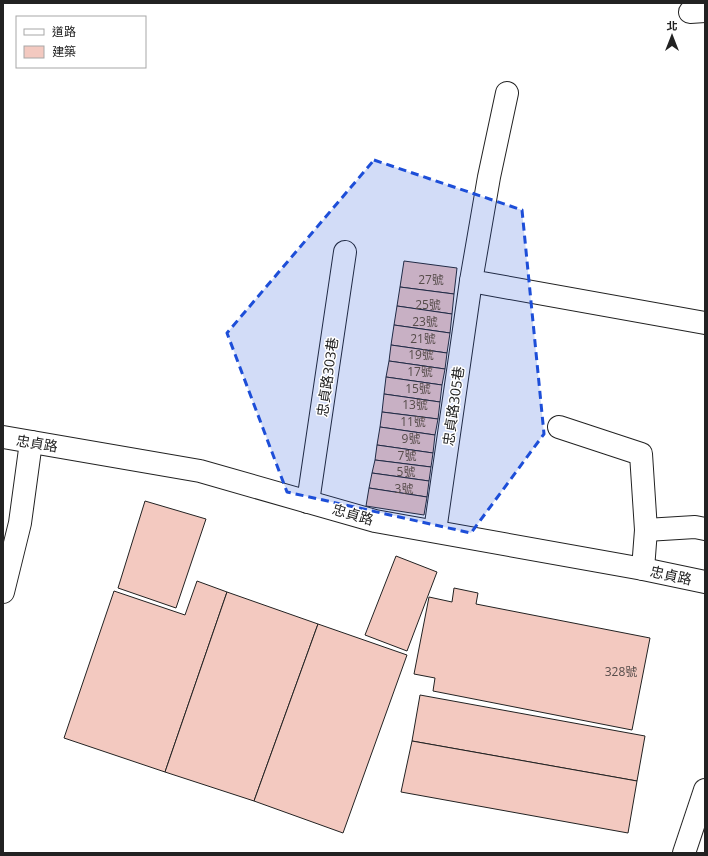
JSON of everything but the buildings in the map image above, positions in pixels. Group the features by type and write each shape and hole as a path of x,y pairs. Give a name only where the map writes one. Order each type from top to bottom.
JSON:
{"street":[{"name":"忠貞路305巷","path":"435,531 471,281 488,177 507,94"},
{"name":"忠貞路303巷","path":"308,502 345,252"},
{"path":"471,281 705,323"},
{"path":"559,427 641,454 646,530 643,569"},
{"name":"忠貞路","path":"3,437 200,470 375,521 643,569 705,582"},
{"path":"3,592 20,523 31,442"},
{"path":"646,530 705,529"},
{"path":"684,853 705,790"}],"highlighted area":[{"path":"374,160 522,210 544,434 471,533 287,492 227,333"}]}
